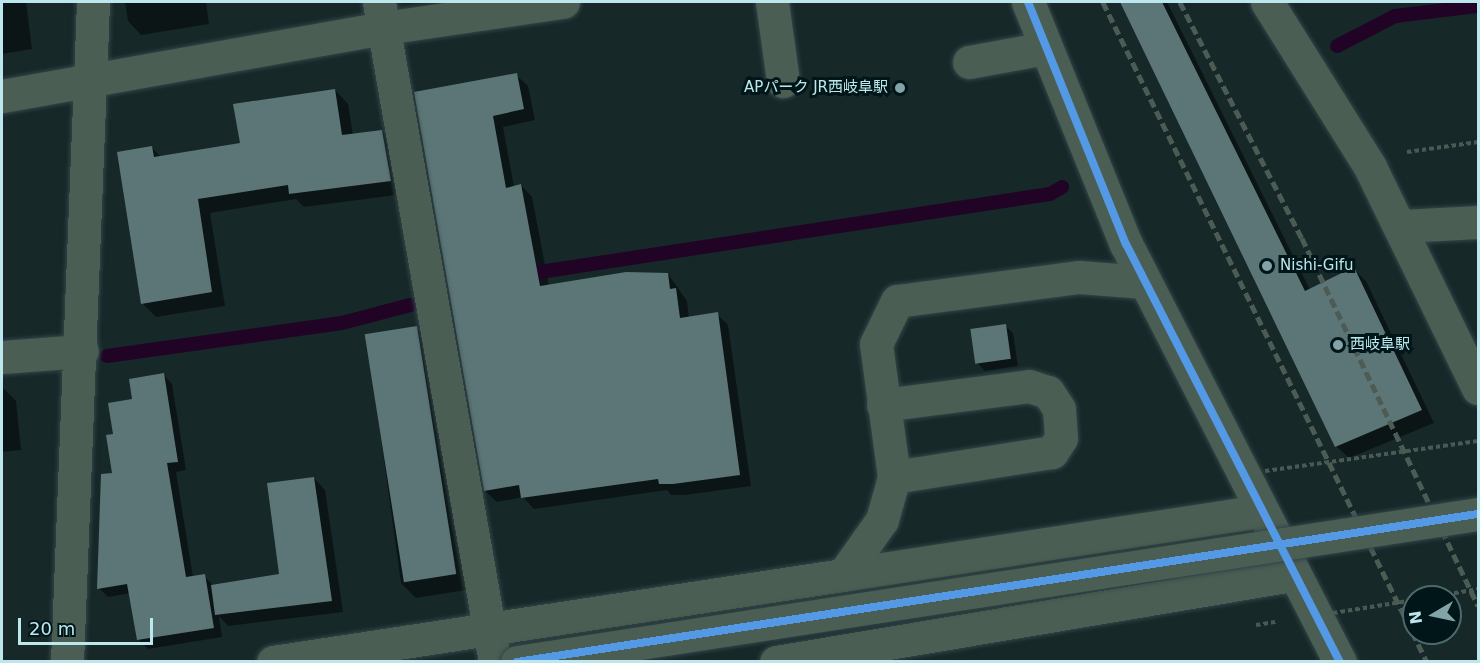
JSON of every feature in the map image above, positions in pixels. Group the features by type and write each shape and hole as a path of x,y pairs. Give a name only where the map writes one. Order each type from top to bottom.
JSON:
{"street":[{"path":"68,662 82,351 93,2"},
{"path":"2,96 91,79 381,15 563,2"},
{"path":"772,2 783,81"},
{"path":"1028,2 1144,282 1292,575 1340,662"},
{"path":"1267,2 1370,167 1402,226 1435,302 1479,387"},
{"path":"381,15 430,310 492,646"},
{"path":"969,62 1046,48"},
{"path":"1402,226 1479,222"},
{"path":"843,575 882,520 894,477 876,344 897,301 1079,277 1144,282"},
{"path":"2,357 82,351"},
{"path":"883,405 1029,386 1048,392 1059,409 1061,438 1052,452 894,477"},
{"path":"273,662 492,646 843,575 1260,511"},
{"path":"517,662 1479,514"},
{"path":"776,662 1292,575"}],"path":[{"path":"1265,471 1479,441"},
{"path":"1462,592 1479,589"},
{"path":"1333,613 1402,602"}],"building":[{"path":"1120,2 1162,2 1305,291 1354,267 1422,410 1335,447"},
{"path":"517,73 524,109 493,116 506,188 521,184 540,286 626,272 668,273 670,289 676,288 680,318 718,312 740,475 673,484 659,484 658,479 521,498 519,485 484,491 414,92"},
{"path":"335,89 342,135 382,130 391,181 289,194 288,185 198,199 212,292 141,304 117,152 152,146 154,157 240,143 233,104"},
{"path":"1006,324 1011,359 975,364 970,329"},
{"path":"417,326 456,574 404,582 365,334"},
{"path":"164,373 178,462 167,463 186,577 205,574 214,628 137,640 127,584 97,589 101,474 112,473 106,435 113,434 108,403 132,399 129,379"},
{"path":"314,477 332,601 215,615 211,585 279,574 267,483"}],"waterway":[{"path":"1337,46 1395,16 1478,6"},
{"path":"520,275 1050,194 1062,187"},
{"path":"107,356 342,323 410,305"}],"railway":[{"path":"1103,2 1427,662"},
{"path":"1180,2 1302,238 1478,606"}],"cycle path":[{"path":"1028,2 1126,244 1340,662"},
{"path":"517,662 1478,514"}],"place":[{"name":"APパーク JR西岐阜駅","path":"900,88"},
{"name":"Nishi-Gifu","path":"1267,266"},
{"name":"西岐阜駅","path":"1338,345"}]}
